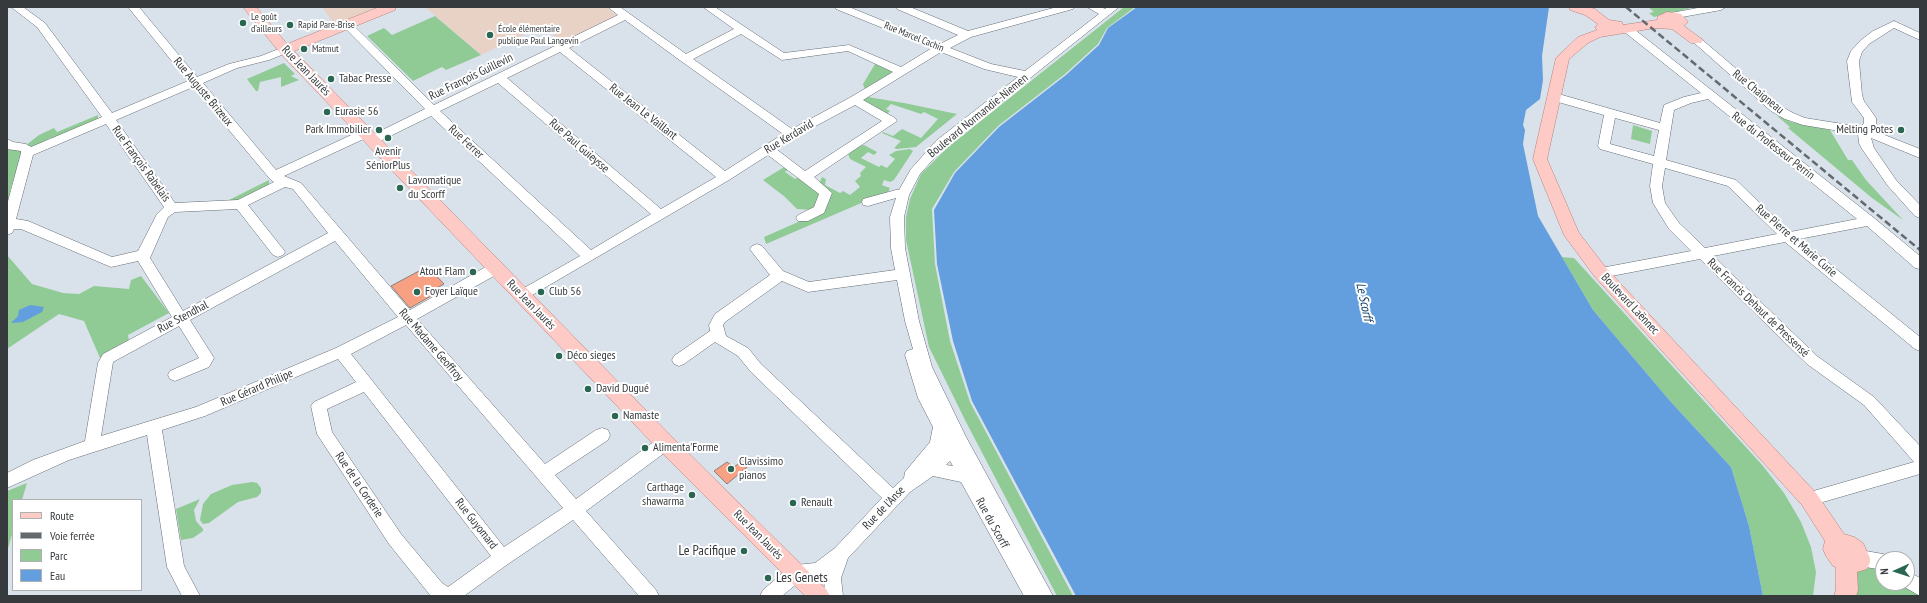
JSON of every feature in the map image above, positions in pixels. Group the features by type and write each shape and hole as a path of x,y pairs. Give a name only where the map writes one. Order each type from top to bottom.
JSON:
{"main road":[{"name":"Rue Jean Jaurès","path":"249,7 285,50 522,296 665,443 819,596"},
{"path":"285,50 390,7"},
{"path":"1582,9 1610,28"},
{"name":"Boulevard Laënnec","path":"1673,21 1610,28 1583,40 1564,58 1540,159 1572,236 1601,273 1809,499 1838,543 1834,545 1835,554 1853,560"},
{"name":"Rue Chaigneau","path":"1673,21 1696,40"},
{"path":"1844,596 1847,590 1853,560"}],"street":[{"name":"Rue François Rabelais","path":"16,7 35,19 40,25 104,110 172,208 240,204 279,179"},
{"name":"Rue Auguste Brizeux","path":"133,7 195,83 279,179"},
{"path":"613,7 791,134"},
{"path":"708,7 782,57 849,48 901,71"},
{"name":"Rue Marcel Cachin","path":"840,7 988,67 1021,74"},
{"path":"901,7 967,35"},
{"name":"Rue Kerdavid","path":"522,296 659,214 725,177 791,134 855,100 940,48 967,35 1041,11 1069,7"},
{"name":"Boulevard Normandie-Niemen","path":"970,460 956,446 941,426 926,398 916,371 907,336 889,240 890,216 896,194 903,179 921,154 935,141 1103,8"},
{"name":"Boulevard Normandie-Niemen","path":"956,446 925,367 912,321 896,239 897,216 903,195 915,172 941,143 1103,8"},
{"path":"1673,21 1717,8"},
{"name":"Rue François Guillevin","path":"369,137 433,111 625,16"},
{"path":"1920,37 1894,24 1877,33 1865,42 1857,51 1853,61 1858,102 1870,118 1870,124 1864,131 1865,143 1892,183 1920,213"},
{"name":"Rue Ferrer","path":"347,25 433,111 589,256"},
{"name":"Rue du Professeur Perrin","path":"1610,28 1710,95 1869,221 1920,264"},
{"path":"685,59 741,30"},
{"name":"Rue Chaigneau","path":"1696,40 1775,108 1789,116 1803,121 1864,131 1920,154"},
{"name":"Rue Jean Le Vaillant","path":"561,47 725,177"},
{"path":"27,153 233,66 265,58 285,50"},
{"name":"Rue Marcel Cachin","path":"988,67 1007,84"},
{"name":"Rue Paul Guieysse","path":"500,78 659,214"},
{"name":"Rue Francis Dehaut de Pressensé","path":"1710,95 1688,100 1668,108 1656,186 1659,203 1674,226 1812,360 1842,380 1869,401 1920,457"},
{"path":"1554,97 1665,128"},
{"path":"806,177 891,121 855,100"},
{"name":"Rue Pierre et Marie Curie","path":"1610,112 1604,146 1732,183 1789,238 1920,345"},
{"path":"279,179 369,137"},
{"path":"7,143 9,146 26,148 27,153 8,227 23,224 112,262 143,255"},
{"path":"768,149 826,193 819,210 803,218"},
{"name":"Rue Madame Geoffroy","path":"279,179 297,186 408,318 650,596"},
{"path":"868,202 896,194"},
{"path":"240,204 278,252"},
{"path":"143,255 163,214 172,208"},
{"path":"1601,273 1789,238 1869,221"},
{"name":"Rue Stendhal","path":"92,445 105,363 108,358 337,234"},
{"path":"758,249 779,276"},
{"path":"143,255 153,276 207,358 204,363 175,375"},
{"name":"Rue Gérard Philipe","path":"7,481 39,465 92,445 200,412 341,352 408,318 496,268"},
{"path":"896,276 808,287 785,276 779,276 720,318 716,325 717,333 721,340 743,352 756,368 778,390 899,492 937,445 941,426"},
{"path":"679,360 717,333"},
{"name":"Rue Guyomard","path":"341,352 502,558 574,510 665,443"},
{"name":"Rue de la Corderie","path":"366,384 319,406 325,434 395,539 436,589 446,596"},
{"path":"154,427 176,567 191,596"},
{"path":"543,474 602,434"},
{"name":"Rue de l'Anse","path":"796,573 819,571 841,553 899,492 932,469 956,446"},
{"name":"Rue du Scorff","path":"956,446 966,476 1033,596"},
{"name":"Rue du Scorff","path":"970,460 1044,596"},
{"path":"1809,499 1920,467"},
{"path":"932,469 966,476"},
{"name":"Rue de l'Anse","path":"834,596 832,578 841,553"},
{"path":"450,596 502,558"},
{"path":"1853,560 1875,561"},
{"path":"769,596 796,573"}],"shaded area":[{"path":"322,7 377,7 335,25"},
{"name":"École élémentaire publique Paul Langevin","path":"425,7 607,7 617,16 615,19 564,43 542,26 481,55"}],"green space":[{"path":"1124,7 1135,7 1107,28 1098,44 1065,74 998,126 954,172 932,209 935,264 950,341 970,402 1073,596 1057,596 965,420 929,347 906,240 906,217 910,199 921,174 948,147"},
{"path":"1648,7 1695,7 1654,17 1649,13 1654,12"},
{"path":"435,16 481,55 446,70 442,67 413,81 367,36 384,28 392,35"},
{"path":"284,63 295,74 291,76 299,80 281,87 281,77 260,82 258,91 256,91 247,79"},
{"path":"875,64 891,70 892,72 865,90 863,84"},
{"path":"868,97 957,114 916,147 897,149 894,148 901,141 882,133 883,132 893,136 902,129 921,138 938,119 924,112 921,114 891,104 886,109 890,111 886,115 862,101"},
{"path":"98,115 98,121 55,139 50,138 35,147 25,146 39,135 54,128 57,132"},
{"path":"1776,115 1791,122 1830,130 1848,160 1852,160 1866,180 1903,220 1872,198 1788,128 1790,127"},
{"path":"1633,125 1652,131 1650,144 1631,139"},
{"path":"864,145 877,152 874,155 868,152 861,158 879,167 881,165 887,168 895,159 889,155 896,151 910,149 913,151 894,180 890,182 884,180 882,185 890,188 887,194 866,201 766,244 764,237 823,211 819,184 822,177 826,179 825,185 840,193 843,191 850,195 860,187 855,181 861,176 860,173 866,167 850,159 848,154 858,146"},
{"path":"7,148 23,151 11,187 7,207"},
{"path":"786,166 790,168 785,172 795,179 799,177 822,194 815,210 797,209 785,197 763,180"},
{"path":"269,180 269,185 235,201 227,201"},
{"path":"7,255 32,284 63,293 79,294 94,286 129,289 131,280 141,276 169,313 128,335 129,341 100,358 84,321 59,314 7,349"},
{"path":"1562,257 1574,258 1763,466 1784,493 1801,522 1811,547 1816,572 1813,596 1763,596 1749,526 1731,467 1670,401 1593,310"},
{"path":"252,482 257,483 261,488 261,493 257,497 238,502 209,523 203,524 200,520 203,504 211,494 232,485"},
{"path":"27,483 22,499 12,499 12,534 7,552 7,491"},
{"path":"200,499 194,510 196,521 203,531 193,538 181,540 176,509"},
{"path":"1875,562 1875,591 1915,591 1920,596 1845,596 1846,563"}],"water":[{"name":"Le Scorff","path":"1137,7 1549,7 1542,56 1543,80 1540,99 1526,110 1523,125 1525,130 1523,144 1538,216 1593,310 1670,401 1731,467 1749,526 1763,596 1076,596 972,401 953,341 937,264 934,210 955,173 999,127 1066,75 1099,45 1108,28"},
{"path":"30,305 44,307 42,312 23,322 11,323 18,316 19,310"}],"building":[{"name":"Foyer Laïque","path":"430,269 444,284 435,289 438,292 410,308 391,286 419,271 421,274"},
{"name":"Clavissimo pianos","path":"746,458 752,463 727,484 714,471 727,462 734,467"}],"railway":[{"path":"1626,7 1920,250"}],"place":[{"name":"Le goût d’ailleurs","path":"243,23"},
{"name":"Rapid Pare-Brise","path":"290,25"},
{"name":"École élémentaire publique Paul Langevin","path":"490,35"},
{"name":"Matmut","path":"304,49"},
{"name":"Tabac Presse","path":"331,79"},
{"name":"Eurasie 56","path":"327,112"},
{"name":"Park Immobilier","path":"379,130"},
{"name":"Melting Potes","path":"1901,130"},
{"name":"Avenir SéniorPlus","path":"388,138"},
{"name":"Lavomatique du Scorff","path":"400,188"},
{"name":"Atout Flam","path":"473,272"},
{"name":"Foyer Laïque","path":"417,292"},
{"name":"Club 56","path":"541,292"},
{"name":"Déco sieges","path":"559,356"},
{"name":"David Dugué","path":"588,389"},
{"name":"Namaste","path":"615,416"},
{"name":"Alimenta'Forme","path":"645,448"},
{"name":"Clavissimo pianos","path":"731,469"},
{"name":"Carthage shawarma","path":"692,495"},
{"name":"Renault","path":"793,503"},
{"name":"Le Pacifique","path":"744,551"},
{"name":"Les Genets","path":"768,578"}]}
